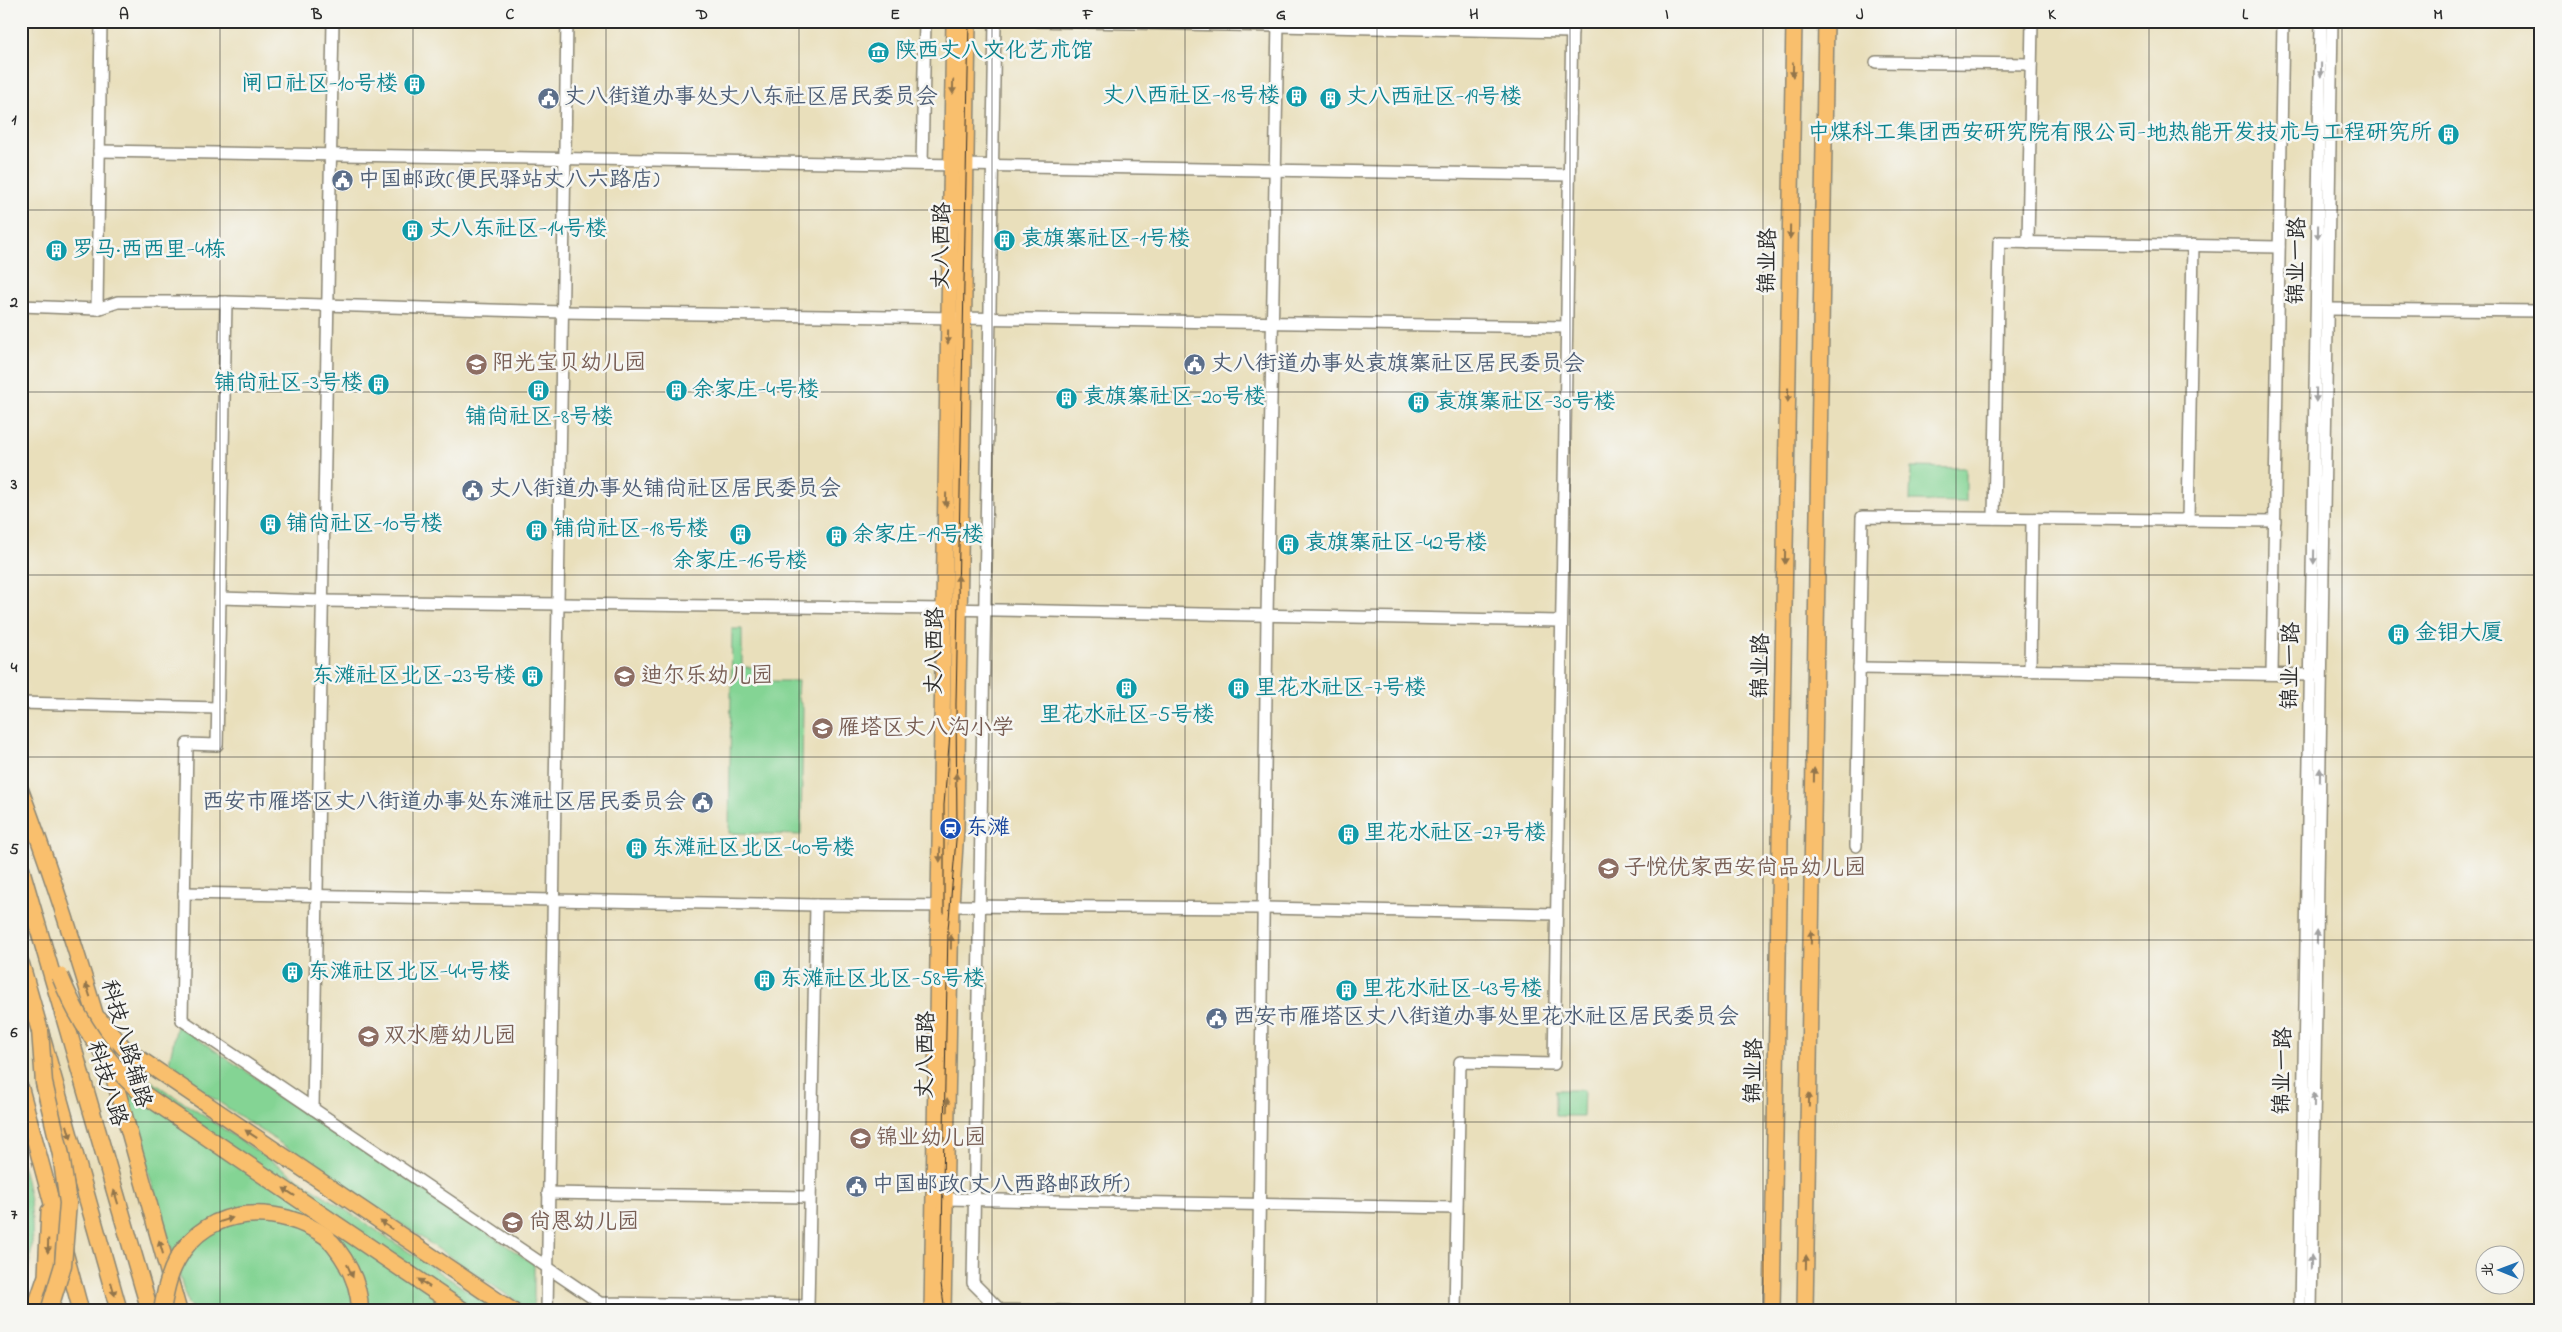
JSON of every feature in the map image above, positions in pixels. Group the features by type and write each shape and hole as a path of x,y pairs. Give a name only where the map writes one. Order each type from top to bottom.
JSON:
{"highway":[{"path":"24,877 56,977 84,1027 116,1070 139,1091 464,1311"},
{"path":"21,964 119,1311"},
{"name":"科技八路","path":"56,977 150,1311"},
{"path":"40,1030 44,1083 61,1155 68,1203 63,1265 49,1311"},
{"path":"162,1311 171,1273 178,1258 198,1234 227,1219 254,1213 270,1213 291,1218 312,1226 327,1237 340,1251 350,1269 357,1287 360,1311"}],"main road":[{"name":"丈八西路","path":"954,21 959,164"},
{"name":"丈八西路","path":"932,1311 945,906 956,829 951,610 959,164 968,21"},
{"name":"锦业路","path":"1772,1311 1794,21"},
{"path":"1805,1311 1826,21"},
{"name":"科技八路辅路","path":"21,791 46,856 96,1015 179,1311"},
{"name":"丈八西路","path":"943,1311 946,1199 945,906"},
{"path":"96,1015 124,1048 513,1311"},
{"path":"21,1089 82,1311"},
{"path":"34,1311 46,1276 50,1197"}],"street":[{"path":"97,309 101,21"},
{"path":"314,1109 316,895 333,21"},
{"path":"547,1311 567,21"},
{"path":"922,164 925,21"},
{"path":"995,21 973,1283 1000,1310 1067,1311"},
{"path":"1038,21 1572,26 1560,621 1554,1064 1460,1062 1455,1311"},
{"path":"2028,243 2032,21"},
{"path":"2272,674 2283,21"},
{"name":"锦业一路","path":"2300,1311 2312,675 2321,21"},
{"name":"锦业一路","path":"2310,1311 2332,21"},
{"path":"1258,1311 1262,908 1278,24"},
{"path":"1876,62 2031,64"},
{"path":"99,151 1568,175"},
{"path":"1994,518 1999,242 2279,246"},
{"path":"2188,520 2193,245"},
{"path":"21,306 97,309 118,302 226,302 562,312 1566,327"},
{"path":"226,302 217,745 187,744 182,1020 547,1264 600,1302 808,1306 816,905"},
{"path":"2328,309 2541,311"},
{"path":"1856,846 1862,517 2274,521"},
{"path":"2030,670 2032,518"},
{"path":"220,598 557,606 951,610 1560,621"},
{"path":"1859,668 2312,675"},
{"path":"21,703 218,708"},
{"path":"184,892 816,905 1262,908 1556,914"},
{"path":"548,1193 810,1196"},
{"path":"946,1199 1456,1208"}],"green space":[{"path":"1911,467 1966,468 1966,502 1910,501"},
{"path":"732,629 742,629 742,667 766,668 766,681 798,681 797,696 803,708 801,835 729,833"},
{"path":"177,1025 534,1264 534,1311 531,1311 168,1068"},
{"path":"124,1063 498,1311 196,1311 188,1304 125,1093 120,1070"},
{"path":"1555,1090 1584,1090 1583,1116 1555,1116"},
{"path":"21,1161 29,1194 32,1244 30,1260 21,1293"}],"tram line":[{"path":"945,1311 941,1284 948,930 957,829 956,704 969,21"},
{"path":"944,913 944,805 950,734"}],"place":[{"name":"陕西丈八文化艺术馆","path":"879,52"},
{"name":"闸口社区-10号楼","path":"414,85"},
{"name":"丈八西社区-18号楼","path":"1296,97"},
{"name":"丈八街道办事处丈八东社区居民委员会","path":"548,98"},
{"name":"丈八西社区-19号楼","path":"1330,98"},
{"name":"中煤科工集团西安研究院有限公司-地热能开发技术与工程研究所","path":"2448,134"},
{"name":"中国邮政(便民驿站丈八六路店)","path":"342,181"},
{"name":"丈八东社区-14号楼","path":"413,230"},
{"name":"袁旗寨社区-1号楼","path":"1005,240"},
{"name":"罗马·西西里-4栋","path":"56,251"},
{"name":"阳光宝贝幼儿园","path":"476,364"},
{"name":"丈八街道办事处袁旗寨社区居民委员会","path":"1195,365"},
{"name":"铺尚社区-3号楼","path":"379,384"},
{"name":"铺尚社区-8号楼","path":"539,391"},
{"name":"余家庄-4号楼","path":"676,391"},
{"name":"袁旗寨社区-20号楼","path":"1067,398"},
{"name":"袁旗寨社区-30号楼","path":"1419,403"},
{"name":"丈八街道办事处铺尚社区居民委员会","path":"473,490"},
{"name":"铺尚社区-10号楼","path":"270,525"},
{"name":"铺尚社区-18号楼","path":"537,530"},
{"name":"余家庄-16号楼","path":"740,534"},
{"name":"余家庄-19号楼","path":"836,536"},
{"name":"袁旗寨社区-42号楼","path":"1289,544"},
{"name":"金钼大厦","path":"2399,634"},
{"name":"东滩社区北区-23号楼","path":"532,677"},
{"name":"迪尔乐幼儿园","path":"625,677"},
{"name":"里花水社区-5号楼","path":"1127,688"},
{"name":"里花水社区-7号楼","path":"1239,689"},
{"name":"雁塔区丈八沟小学","path":"822,729"},
{"name":"西安市雁塔区丈八街道办事处东滩社区居民委员会","path":"702,803"},
{"name":"东滩","path":"950,829"},
{"name":"里花水社区-27号楼","path":"1348,834"},
{"name":"东滩社区北区-40号楼","path":"636,849"},
{"name":"子悦优家西安尚品幼儿园","path":"1608,869"},
{"name":"东滩社区北区-44号楼","path":"292,973"},
{"name":"东滩社区北区-58号楼","path":"764,980"},
{"name":"里花水社区-43号楼","path":"1346,990"},
{"name":"西安市雁塔区丈八街道办事处里花水社区居民委员会","path":"1217,1018"},
{"name":"双水磨幼儿园","path":"368,1037"},
{"name":"锦业幼儿园","path":"860,1139"},
{"name":"中国邮政(丈八西路邮政所)","path":"856,1186"},
{"name":"尚恩幼儿园","path":"513,1223"}]}
